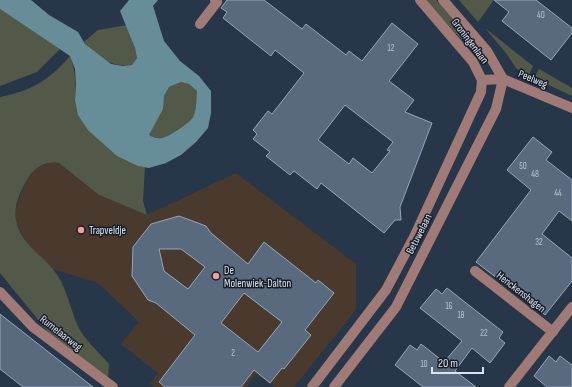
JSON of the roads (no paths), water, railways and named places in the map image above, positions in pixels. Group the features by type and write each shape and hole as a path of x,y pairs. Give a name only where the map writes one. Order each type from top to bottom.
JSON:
{"street":[{"name":"Groningenlaan","path":"420,0 473,62 482,80"},
{"name":"Groningenlaan","path":"443,0 487,51 503,79"},
{"path":"200,24 216,1"},
{"name":"Peelweg","path":"482,80 503,79 572,108"},
{"name":"Betuwelaan","path":"338,386 396,307 496,109 503,79"},
{"name":"Betuwelaan","path":"312,387 386,290 414,237 481,92 482,80"},
{"name":"Henckenshagen","path":"475,271 552,332"},
{"name":"Rumelaarweg","path":"0,292 33,327 113,387"},
{"path":"508,387 570,312"},
{"path":"324,372 338,386"}],"place":[{"name":"Trapveldje","path":"81,230"},
{"name":"De Molenwiek-Dalton","path":"216,276"}]}
